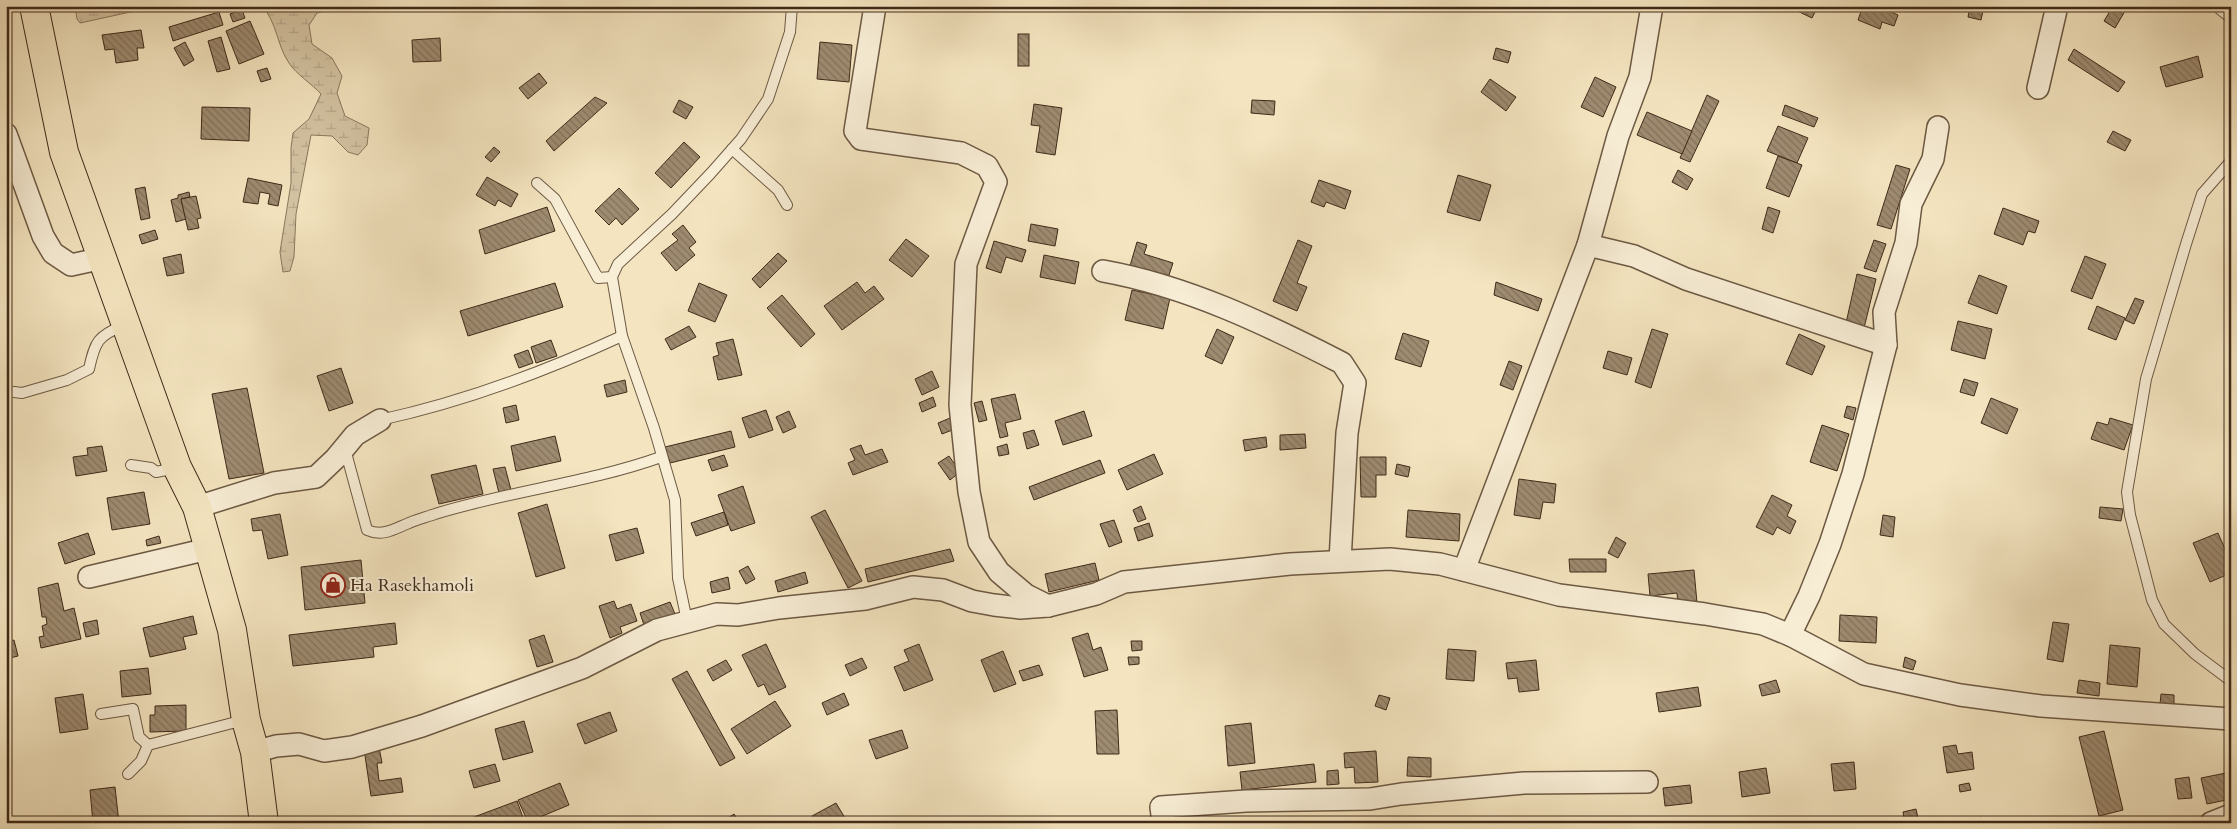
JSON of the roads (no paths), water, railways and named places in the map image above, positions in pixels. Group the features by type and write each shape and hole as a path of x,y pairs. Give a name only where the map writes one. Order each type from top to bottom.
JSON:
{"main road":[{"path":"34,6 64,152 127,323 177,468 197,507 232,630 246,720 255,752 264,823"}],"street":[{"path":"876,6 856,131 861,139 961,153 987,166 996,182 966,264 960,405 969,492 979,542 999,572 1026,595 1048,606"},
{"path":"1464,570 1588,245 1618,136 1640,77 1652,6"},
{"path":"2038,88 2058,6"},
{"path":"1790,635 1809,596 1830,544 1852,474 1886,345 1884,312 1906,243 1912,204 1933,159 1938,127"},
{"path":"6,134 43,236 53,253 71,265 103,258"},
{"path":"1588,245 1634,256 1686,279 1886,345"},
{"path":"1103,271 1126,275 1204,299 1342,362 1355,383 1347,433 1340,562"},
{"path":"197,507 274,483 316,477 336,458 354,435 380,420"},
{"path":"88,573 208,549"},
{"path":"255,752 276,746 299,744 324,751 352,747 422,726 582,668 657,630 717,614 738,615 779,608 865,599 913,587 944,590 972,601 994,605 1020,608 1048,606 1096,594 1124,582 1290,564 1390,559 1440,564 1559,595 1705,614 1763,624 1790,635 1864,674 1960,695 2041,706 2231,719"},
{"path":"1163,823 1161,807 1246,801 1370,799 1402,794 1524,783 1647,782"},
{"path":"2211,823 2231,815"}],"lane":[{"path":"687,621 678,578 675,500 654,428 622,336 612,277 618,264 672,214 732,149 768,99 790,32 792,6"},
{"path":"2216,6 2231,18"},
{"path":"732,149 778,190 787,204"},
{"path":"2231,161 2202,194 2186,244 2146,378 2127,492 2130,515 2152,600 2164,624 2195,654 2231,681"},
{"path":"537,183 556,199 598,278 612,277"},
{"path":"6,391 22,394 67,380 90,369 93,352 103,334 127,323"},
{"path":"380,420 428,409 497,387 622,336"},
{"path":"344,448 366,530 376,534 390,532 409,523 443,512 514,493 635,466 661,456"},
{"path":"131,465 150,468 156,472 177,468"},
{"path":"101,714 133,709 139,737 148,745"},
{"path":"148,745 246,720"},
{"path":"128,774 141,761 148,745"}],"waterway":[{"path":"302,6 307,6"}],"place":[{"name":"Ha Rasekhamoli","path":"333,585"}]}
